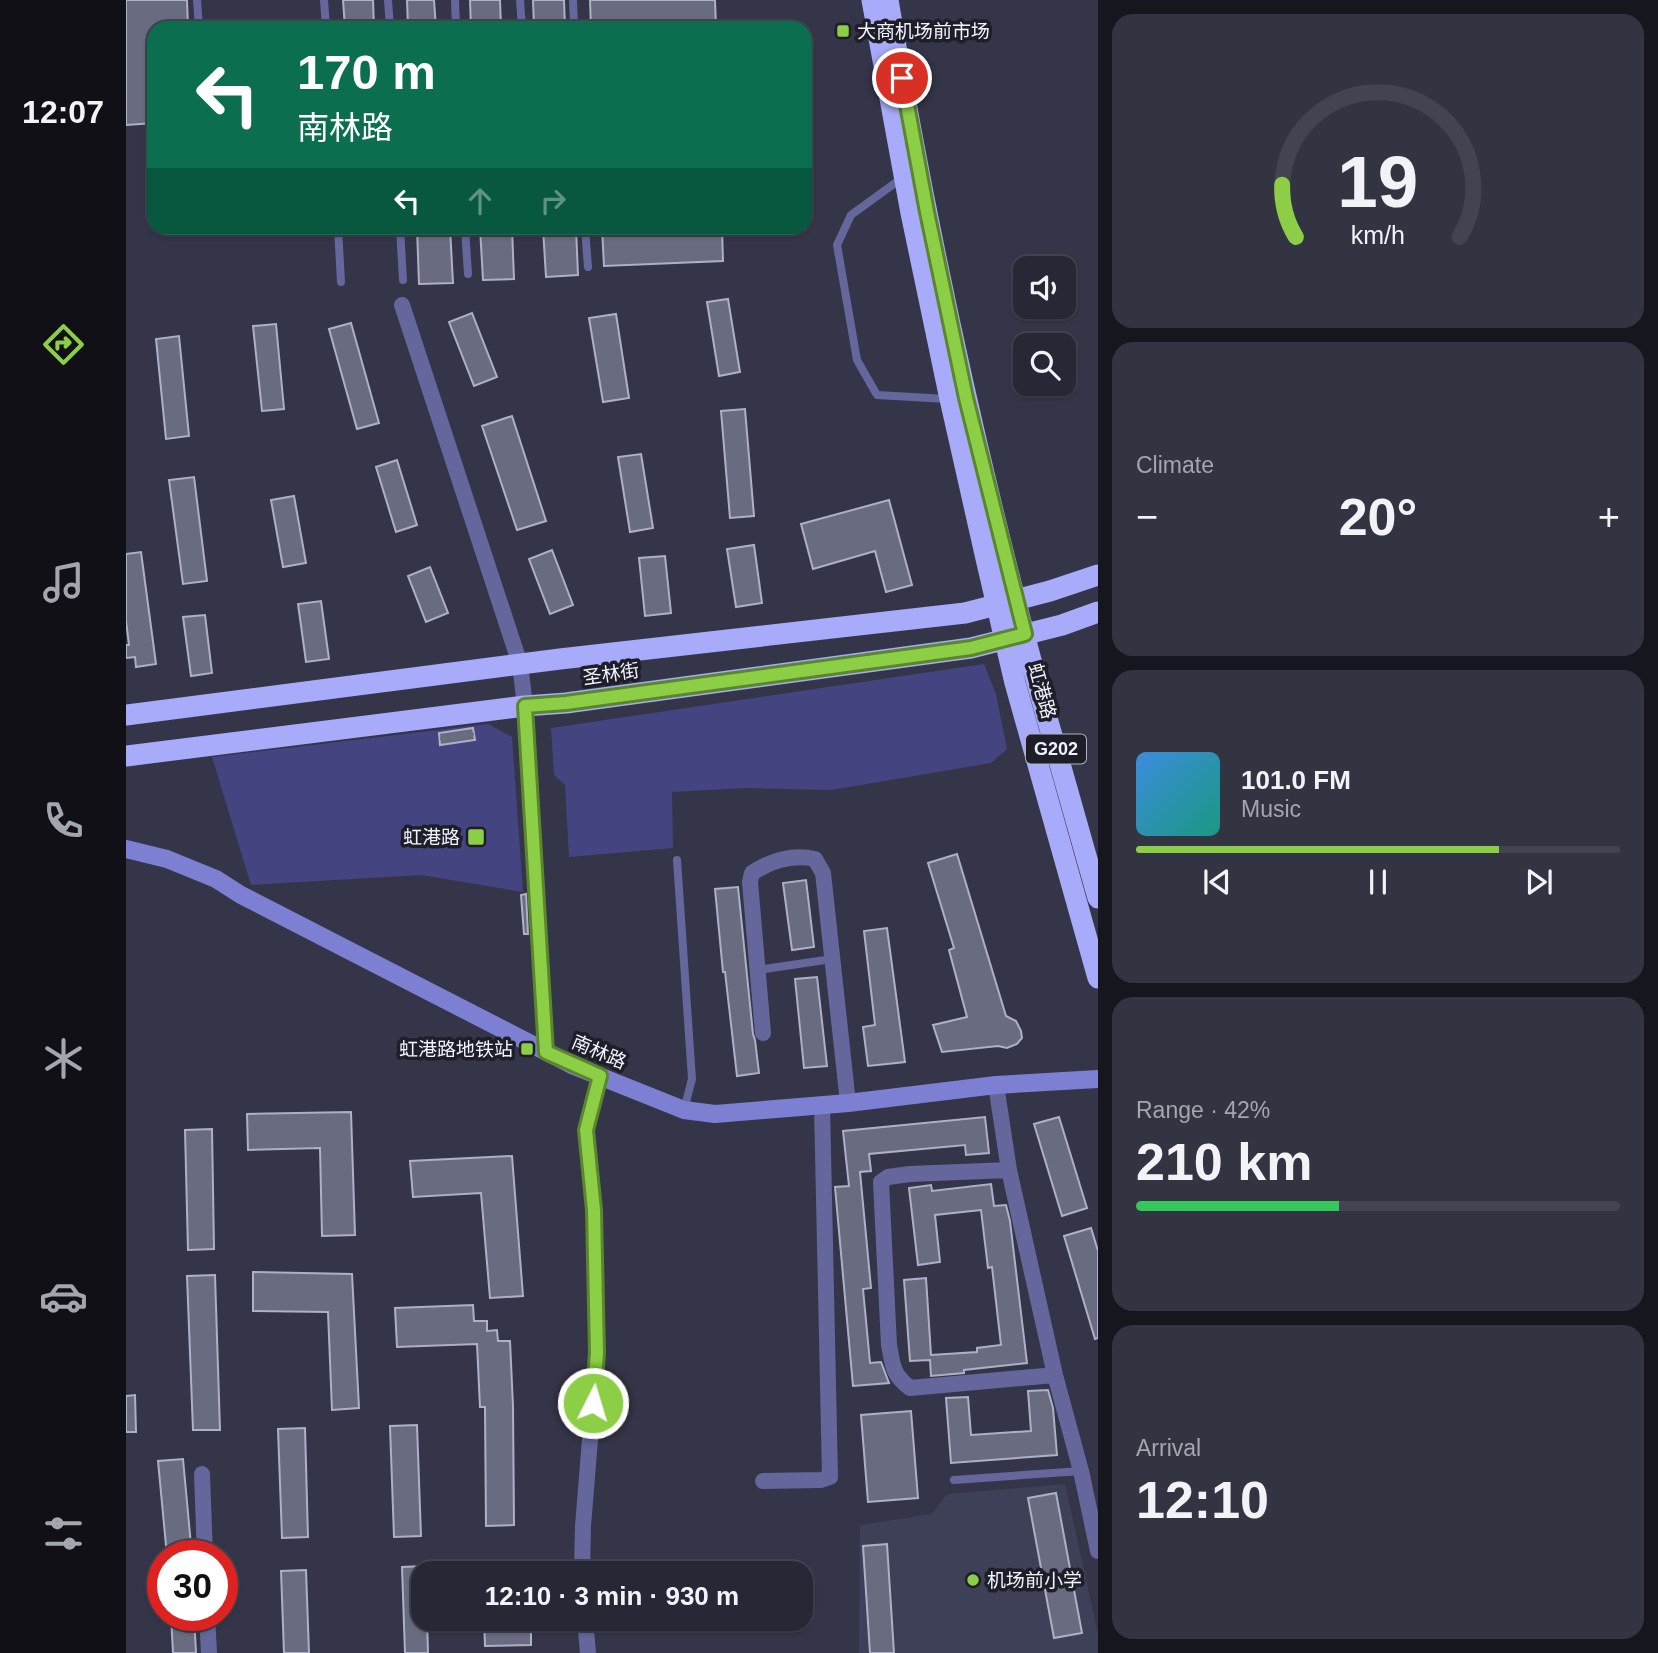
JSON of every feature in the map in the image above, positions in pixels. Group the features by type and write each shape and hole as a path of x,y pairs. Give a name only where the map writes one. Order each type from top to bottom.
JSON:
{"highway":[{"name":"虹港路","path":"872,0 904,176 950,399 1007,602"},
{"name":"虹港路","path":"888,0 927,212 1015,637 1098,898"},
{"name":"圣林街","path":"126,715 520,664 965,613 1050,591 1098,575"},
{"name":"圣林街","path":"126,755 579,701 971,648 1062,625 1098,612"},
{"name":"虹港路","path":"1015,637 1015,683 1098,978"}],"street":[{"path":"402,305 520,664 525,706 546,1052"},
{"name":"南林路","path":"126,849 167,859 216,879 241,895 546,1052 684,1110 715,1114 848,1103 996,1085 1098,1079"},
{"path":"763,1033 750,882 752,873 783,858 800,856 816,859 823,873 848,1103"},
{"path":"582,1561 597,1353 594,1210 586,1130 600,1076"},
{"path":"996,1085 1009,1170 1098,1551"},
{"path":"763,1481 821,1480 830,1477 822,1105"},
{"path":"1009,1170 910,1174 888,1177 881,1182 892,1362 897,1378 910,1388 1055,1375"},
{"path":"202,1475 204,1540"},
{"path":"208,1631 209,1653"},
{"path":"586,1631 588,1653"}],"lane":[{"path":"197,0 198,21"},
{"path":"324,0 326,21"},
{"path":"388,0 390,21"},
{"path":"455,0 456,21"},
{"path":"520,0 522,21"},
{"path":"573,0 574,21"},
{"path":"904,176 851,215 837,245 857,360 877,395 950,399"},
{"path":"338,235 341,282"},
{"path":"400,235 403,280"},
{"path":"465,235 468,274"},
{"path":"586,235 588,267"},
{"path":"677,860 692,1079 684,1110"},
{"path":"758,970 832,959"},
{"path":"954,1480 1081,1471"}],"path":[{"path":"440,739 474,734"}],"shaded area":[{"path":"984,664 996,694 1007,749 991,763 831,790 745,788 672,792 673,848 569,857 565,785 554,775 551,728"},
{"path":"488,724 512,737 523,892 421,875 251,885 212,757"},
{"name":"机场前小学","path":"1065,1484 1098,1634 1098,1653 859,1653 860,1525 932,1514 947,1494"}],"building":[{"path":"126,0 187,0 188,21 147,21 147,124 126,125"},
{"path":"343,0 373,0 374,21 344,21"},
{"path":"407,0 434,0 436,21 408,21"},
{"path":"470,0 500,0 501,21 471,21"},
{"path":"533,0 564,0 565,21 534,21"},
{"path":"590,0 715,0 716,21 591,21"},
{"path":"417,235 450,235 453,283 419,284"},
{"path":"480,235 512,235 514,279 483,280"},
{"path":"543,235 576,235 578,275 546,277"},
{"path":"602,235 722,235 723,261 604,266"},
{"path":"728,299 740,372 719,376 707,302"},
{"path":"472,313 497,377 474,386 449,322"},
{"path":"616,314 629,398 603,402 589,318"},
{"path":"351,323 379,423 357,429 329,329"},
{"path":"276,324 284,409 262,411 253,326"},
{"path":"179,336 189,436 166,439 156,339"},
{"path":"745,409 754,516 730,518 721,411"},
{"path":"512,416 546,521 517,530 482,426"},
{"path":"641,454 653,528 630,532 618,457"},
{"path":"397,460 417,525 396,532 376,467"},
{"path":"194,477 207,581 183,584 169,480"},
{"path":"294,496 306,563 283,567 271,500"},
{"path":"889,500 912,585 886,592 875,551 813,569 801,524"},
{"path":"754,545 762,603 736,607 727,549"},
{"path":"552,550 573,605 550,614 529,559"},
{"path":"141,552 156,664 136,667 135,657 126,658 126,645 129,645 126,621 126,554"},
{"path":"665,556 671,613 645,616 639,558"},
{"path":"430,567 448,613 426,622 408,576"},
{"path":"321,601 329,659 306,662 298,604"},
{"path":"205,615 212,673 191,676 183,617"},
{"path":"473,728 475,740 440,745 439,733"},
{"path":"957,854 1006,1016 1016,1021 1021,1031 1022,1038 1017,1044 1007,1048 998,1046 942,1052 933,1025 967,1017 949,950 954,948 928,863"},
{"path":"806,880 814,947 792,950 783,883"},
{"path":"738,887 759,1073 737,1076 715,889"},
{"path":"526,894 528,934 524,934 521,895"},
{"path":"887,928 905,1062 868,1066 863,1027 875,1025 864,931"},
{"path":"817,977 827,1066 804,1068 795,979"},
{"path":"351,1112 355,1235 322,1236 320,1148 248,1150 247,1114"},
{"path":"985,1117 989,1153 966,1155 965,1145 869,1154 871,1171 860,1172 871,1288 863,1289 870,1363 881,1362 889,1383 853,1386 835,1187 849,1186 843,1131"},
{"path":"1059,1117 1087,1208 1062,1216 1034,1124"},
{"path":"212,1129 214,1249 188,1250 185,1130"},
{"path":"512,1156 523,1296 490,1298 481,1193 413,1197 410,1161"},
{"path":"991,1184 994,1206 1006,1205 1010,1221 1027,1363 931,1376 930,1360 910,1361 904,1280 926,1278 931,1355 977,1352 977,1348 1001,1345 992,1267 988,1268 981,1210 935,1215 940,1262 918,1265 909,1188 931,1185 932,1191"},
{"path":"1091,1228 1098,1251 1098,1338 1095,1339 1064,1236"},
{"path":"253,1272 352,1274 359,1408 332,1410 328,1312 253,1311"},
{"path":"215,1275 220,1430 193,1430 187,1276"},
{"path":"473,1305 474,1321 487,1321 487,1331 497,1330 498,1341 510,1341 514,1525 486,1526 485,1407 480,1407 477,1344 397,1347 395,1308"},
{"path":"1048,1390 1053,1408 1057,1455 951,1463 946,1398 968,1397 971,1435 1031,1431 1028,1391"},
{"path":"135,1395 136,1432 126,1432 126,1396"},
{"path":"911,1411 918,1498 868,1502 861,1415"},
{"path":"417,1425 421,1536 394,1537 390,1426"},
{"path":"305,1428 308,1537 282,1538 278,1429"},
{"path":"183,1459 191,1540 165,1540 158,1461"},
{"path":"1056,1493 1082,1633 1054,1638 1028,1498"},
{"path":"887,1544 894,1653 870,1653 863,1546"},
{"path":"402,1567 411,1567 411,1631 427,1631 428,1653 405,1653"},
{"path":"306,1570 309,1653 284,1653 281,1571"},
{"path":"172,1631 195,1631 196,1653 173,1653"},
{"path":"484,1631 531,1631 531,1645 485,1646"}],"place":[{"name":"大商机场前市场","path":"843,31"},
{"name":"虹港路","path":"476,837"},
{"name":"虹港路地铁站","path":"527,1049"},
{"name":"机场前小学","path":"973,1580"}],"route":[{"path":"593,1403 597,1353 594,1210 586,1130 600,1076 546,1052 525,706 566,703 971,648 1025,634 966,398 902,78"}]}
